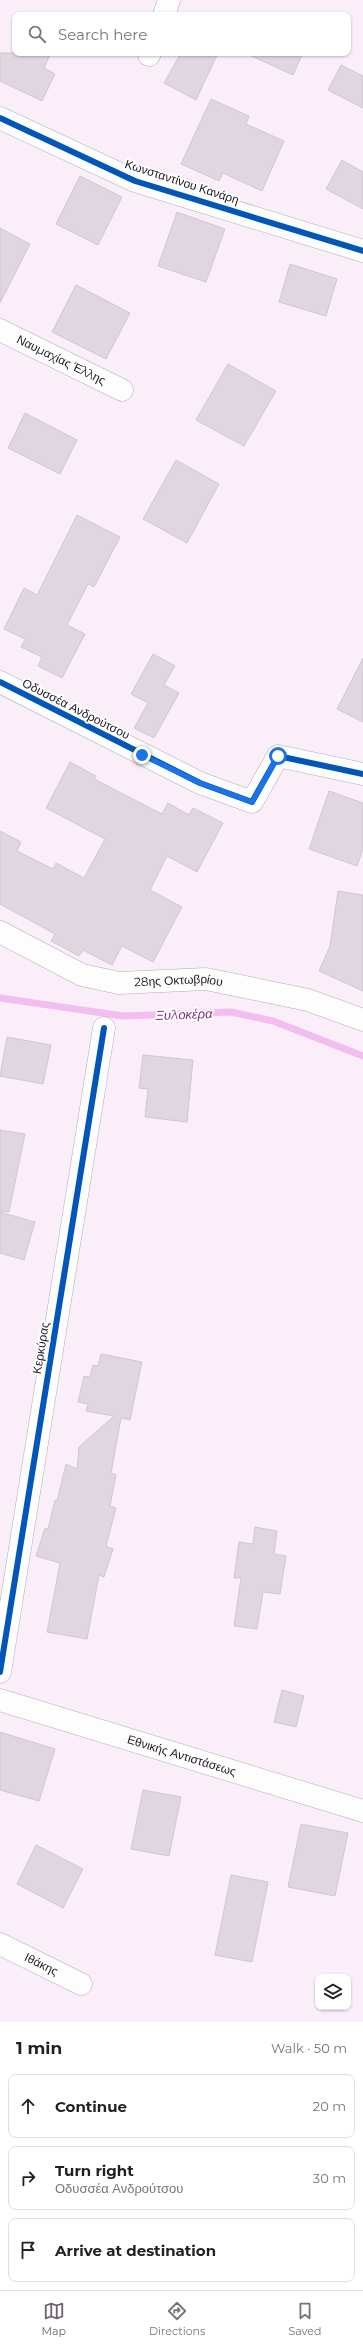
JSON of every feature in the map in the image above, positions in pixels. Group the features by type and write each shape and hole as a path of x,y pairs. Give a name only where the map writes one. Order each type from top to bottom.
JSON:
{"street":[{"path":"165,12 169,0"},
{"name":"Κωνσταντίνου Κανάρη","path":"0,118 135,181 363,251"},
{"name":"Ναυμαχίας Έλλης","path":"0,330 122,390"},
{"name":"Οδυσσέα Ανδρούτσου","path":"0,682 193,780 252,802 278,756 363,774"},
{"name":"28ης Οκτωβρίου","path":"0,932 82,975 119,983 206,979 308,1000 363,1020"},
{"name":"Κερκύρας","path":"0,1672 104,1028"},
{"name":"Εθνικής Αντιστάσεως","path":"0,1700 363,1811"},
{"name":"Ιθάκης","path":"0,1944 82,1984"}],"building":[{"path":"0,53 12,53 12,56 50,56 44,68 55,74 42,101 0,81"},
{"path":"179,56 217,56 196,100 164,83"},
{"path":"252,56 302,56 293,75"},
{"path":"341,65 363,76 363,108 328,90"},
{"path":"211,99 249,116 246,124 284,141 262,191 223,173 219,181 181,164"},
{"path":"342,160 363,172 363,209 326,189"},
{"path":"80,176 122,197 98,245 56,224"},
{"path":"177,212 225,229 206,282 158,266"},
{"path":"0,228 30,244 0,303"},
{"path":"290,264 337,279 326,316 279,302"},
{"path":"76,285 130,313 106,359 52,332"},
{"path":"228,364 276,391 244,446 196,420"},
{"path":"25,413 77,440 60,474 8,448"},
{"path":"176,460 219,484 187,543 143,519"},
{"path":"77,515 120,537 94,587 88,584 67,625 85,634 62,678 38,666 42,657 21,647 25,639 4,629 24,588 37,595"},
{"path":"153,654 175,666 164,685 179,693 154,738 134,728 148,703 131,694"},
{"path":"363,658 363,722 337,709"},
{"path":"70,762 96,776 94,779 162,814 168,803 189,815 193,808 223,823 197,872 167,856 150,890 182,907 153,962 122,946 112,965 83,950 79,956 51,941 55,934 0,904 0,831 21,842 17,851 53,869 56,863 84,878 105,839 46,808"},
{"path":"329,791 363,803 363,849 357,866 309,849"},
{"path":"338,891 363,895 363,991 319,971 330,946"},
{"path":"7,1037 51,1045 43,1084 0,1076"},
{"path":"143,1055 193,1060 187,1122 145,1117 148,1089 139,1088"},
{"path":"0,1130 25,1134 9,1212 0,1211"},
{"path":"0,1212 35,1222 24,1260 0,1253"},
{"path":"101,1354 142,1362 130,1420 121,1418 111,1473 116,1475 110,1506 116,1508 106,1546 113,1549 104,1577 99,1575 87,1639 47,1632 60,1563 36,1556 45,1528 48,1529 55,1500 57,1501 66,1464 77,1469 79,1447 114,1416 86,1411 88,1404 78,1402 84,1376 90,1377 93,1365 98,1366"},
{"path":"255,1527 277,1531 274,1554 286,1556 280,1594 263,1592 257,1629 234,1626 241,1578 234,1578 239,1542 253,1544"},
{"path":"282,1690 304,1696 296,1727 274,1722"},
{"path":"0,1732 55,1749 39,1801 0,1790"},
{"path":"143,1790 181,1797 169,1856 131,1849"},
{"path":"301,1824 348,1833 335,1896 288,1887"},
{"path":"36,1845 83,1869 63,1908 17,1884"},
{"path":"231,1875 268,1882 252,1962 215,1955"}],"waterway":[{"name":"Ξυλοκέρα","path":"0,998 123,1016 231,1012 273,1021 363,1056"}],"cycle path":[{"path":"0,118 135,181 363,251"},
{"path":"0,682 200,783 252,802 278,756 363,774"},
{"path":"0,1672 104,1028"}],"route":[{"path":"142,755 200,783 252,802 278,756"}]}
